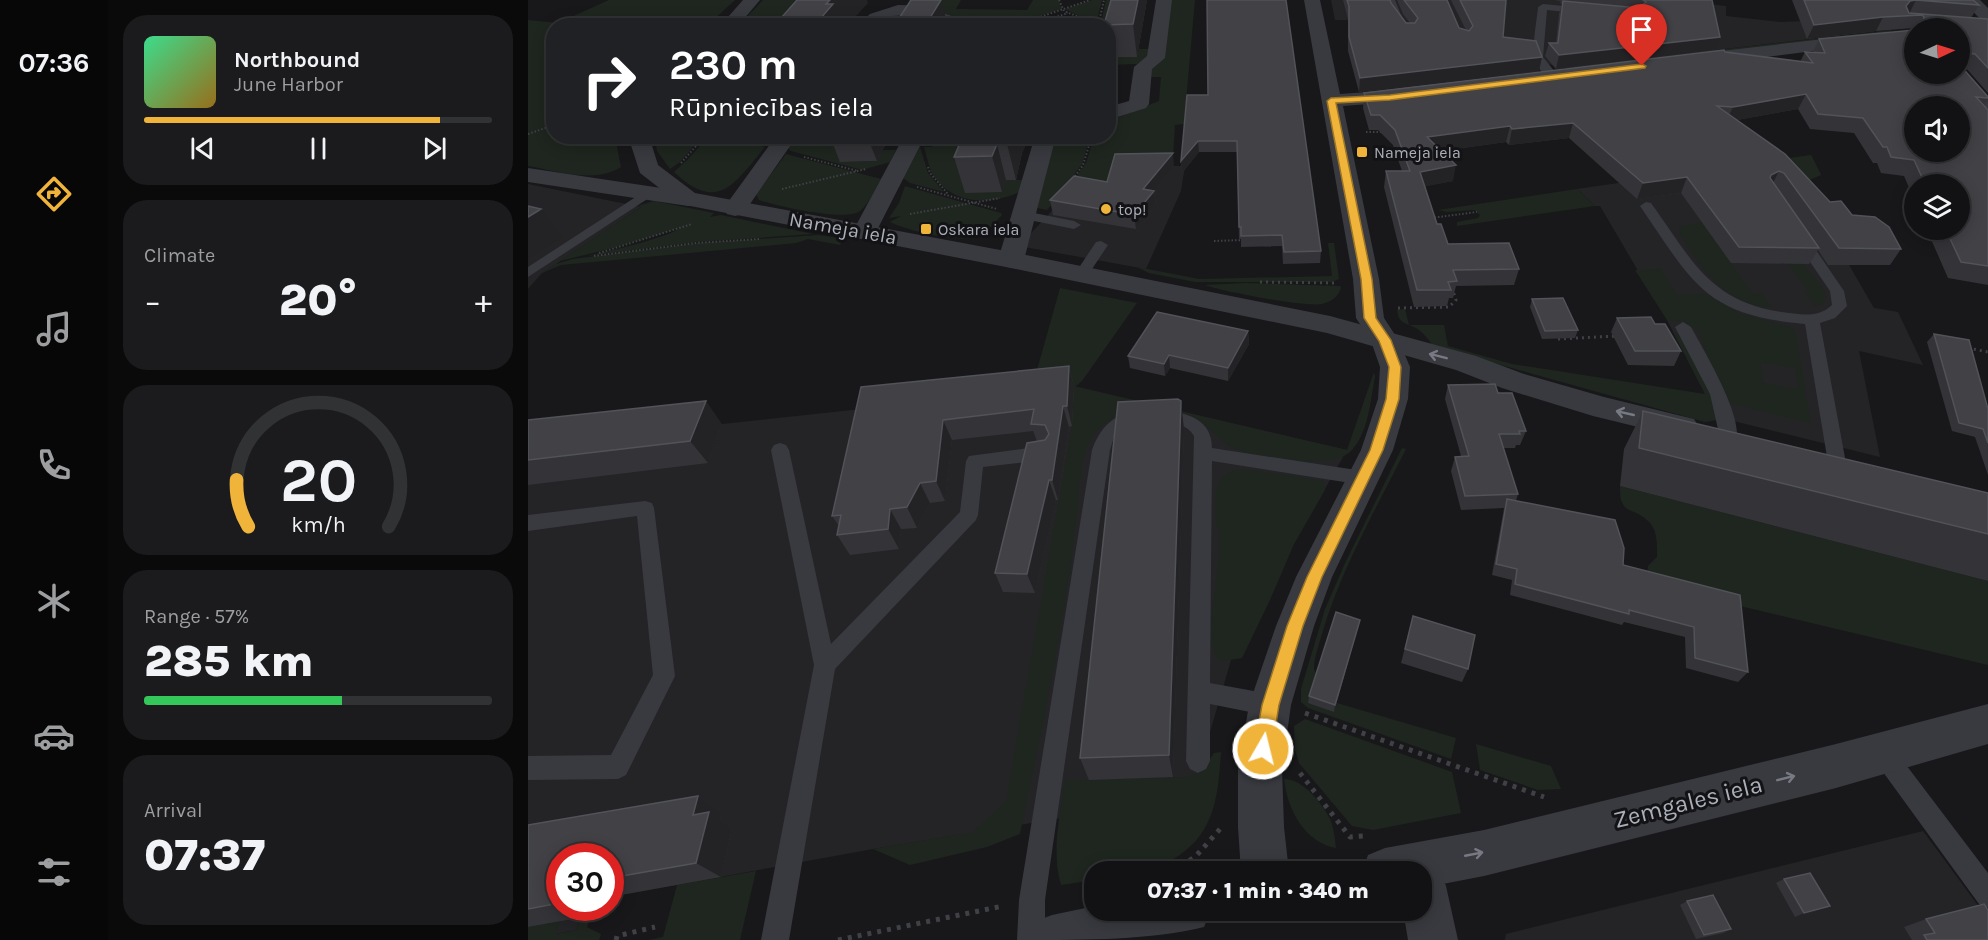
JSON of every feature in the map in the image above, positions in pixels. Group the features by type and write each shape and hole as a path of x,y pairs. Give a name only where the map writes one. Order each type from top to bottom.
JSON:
{"street":[{"path":"735,18 752,0"},
{"path":"1116,111 1139,104 1143,67 1156,58 1164,0"},
{"path":"1264,861 1260,770 1286,708 1295,626 1314,577 1377,450 1392,399 1395,367 1390,324 1370,318 1366,279 1312,0"},
{"path":"1970,0 1984,23"},
{"path":"871,18 877,9 899,2 915,5 943,18"},
{"path":"1680,62 1876,38 1904,30"},
{"path":"1532,80 1563,76"},
{"path":"1966,84 1988,108"},
{"path":"1331,101 1425,93"},
{"name":"Nameja iela","path":"640,144 655,186 688,199 865,231 1330,324 1390,324 1466,363 1513,381 1604,408 1762,445"},
{"path":"735,209 781,144"},
{"path":"865,231 911,144"},
{"path":"1011,260 1034,217 1030,192 1044,144"},
{"path":"533,179 655,186"},
{"path":"1804,455 1848,466"},
{"name":"Zemgales iela","path":"1432,861 1484,853 1883,753 1988,724"},
{"path":"1042,920 1084,917"},
{"path":"1425,921 1433,940"}],"lane":[{"path":"1391,0 1396,15 1409,33"},
{"path":"1563,76 1541,64 1538,57 1543,6 1600,12"},
{"path":"528,273 655,186"},
{"path":"1646,206 1699,278 1717,295 1762,313 1812,320 1836,311 1840,306 1839,299 1837,291 1790,222"},
{"path":"1034,217 1074,225"},
{"path":"1081,275 1101,245"},
{"path":"1812,320 1848,466"},
{"path":"1683,327 1716,383 1725,410 1729,438"},
{"path":"1031,940 1042,920 1103,444 1109,431 1121,421 1163,416 1182,419 1197,426 1203,436 1198,761"},
{"path":"775,940 825,665 780,450"},
{"path":"825,665 969,515 975,461 1044,453"},
{"path":"1203,453 1363,478"},
{"path":"528,523 645,508 664,676 618,767 528,768"},
{"path":"1200,692 1286,708"},
{"path":"1883,753 1988,895"}],"path":[{"path":"1059,0 1063,9 1081,18"},
{"path":"1036,18 1090,0"},
{"path":"1100,18 1104,0"},
{"path":"1053,18 1069,13"},
{"path":"528,134 546,128"},
{"path":"1359,133 1386,132"},
{"path":"655,186 677,168 698,144"},
{"path":"1034,217 1083,165 1090,144"},
{"path":"865,231 893,218 1030,192"},
{"path":"1421,220 1477,212"},
{"path":"588,256 696,243 767,239"},
{"path":"1214,241 1247,240"},
{"path":"1259,282 1328,284 1346,280"},
{"path":"1390,324 1449,307 1456,300 1453,289"},
{"path":"1558,339 1607,338 1621,335 1617,327"},
{"path":"1967,347 1988,352"},
{"path":"1286,708 1545,798"},
{"path":"1260,770 1298,771 1338,818 1350,837 1394,861"},
{"path":"1534,800 1554,796"},
{"path":"1189,861 1218,832 1222,822"},
{"path":"837,940 1042,920"},
{"path":"616,940 617,936 655,927"}],"shaded area":[{"path":"609,0 735,0 716,18 569,18"},
{"path":"763,0 820,0 804,18 746,18"},
{"path":"908,0 961,0 956,9 1027,10 1033,0 1058,0 1062,9 1033,18 956,18"},
{"path":"1092,0 1102,0 1098,18 1083,18 1065,9"},
{"path":"1106,0 1122,0 1116,26 1116,18 1102,18"},
{"path":"1172,0 1195,0 1184,124 1175,125 1173,157 1115,176 1098,194 1051,212 1086,163 1092,144 1116,144 1116,118 1159,101 1161,77 1147,77"},
{"path":"1331,0 1671,0 1726,6 1726,16 1780,22 1832,20 1870,32 1572,67 1544,64 1393,20 1335,20"},
{"path":"528,20 546,22 546,144 616,144 621,167 599,175 575,175 528,166"},
{"path":"1891,30 1592,69 1568,67"},
{"path":"1139,49 1152,49 1151,55 1137,64 1116,65 1116,57 1137,57"},
{"path":"656,144 696,144 680,162 670,169 657,151"},
{"path":"702,144 753,144 765,147 735,182 725,189 714,192 703,191 689,184 674,172"},
{"path":"789,144 852,144 841,162 876,161 883,150 896,150 890,162 862,170 791,151 787,147"},
{"path":"934,144 990,144 1002,192 1006,180 1022,180 1020,192 986,200 963,198 953,193 943,187 931,171 924,147 932,147"},
{"path":"1050,144 1088,144 1082,164 1047,210 1037,208"},
{"path":"916,147 920,147 928,173 944,192 910,183 903,178"},
{"path":"786,154 881,179 867,204 860,211 852,214 811,212 759,200 756,194"},
{"path":"1811,155 1821,175 1804,182 1870,265 1849,265 1874,308 1898,312 1923,365 1859,351 1880,457 1717,417 1667,320 1600,206 1595,206 1577,189"},
{"path":"1811,155 1821,175 1804,182 1737,166"},
{"path":"1094,166 1185,166 1181,191 1146,269 1019,246"},
{"path":"528,184 641,207 541,274 528,289"},
{"path":"905,186 1002,215 984,233 972,238 949,238 910,229 890,222 901,216 889,218 899,203"},
{"path":"1577,189 1595,206 1457,226 1457,222 1478,218 1480,215 1474,210 1447,212 1438,210"},
{"path":"654,201 714,213 710,217 721,215 813,234 697,242 587,256 649,241 680,228 560,261 641,207 637,206"},
{"path":"1702,222 1752,293 1761,293 1772,307 1741,300 1728,292 1705,271 1679,231 1679,227"},
{"path":"819,235 838,238 841,243 840,245 808,239 796,243 561,265 540,274 556,264 573,259 697,243"},
{"path":"1769,241 1785,241 1824,290 1826,298 1823,304 1815,306 1804,292 1809,291"},
{"path":"1328,243 1334,243 1339,279 1331,282 1195,282 1149,273 1137,267 1199,279 1332,276"},
{"path":"1661,269 1677,295 1705,294 1741,314 1788,326 1795,331 1811,423 1729,403 1707,357 1699,332 1686,322 1667,320 1635,270","holes":["1760,362 1795,368 1799,389 1763,383"]},
{"path":"1246,283 1341,286 1339,293 1332,300 1322,304 1312,304 1264,298 1205,285"},
{"path":"1060,288 1137,303 1082,381 1075,387 1347,450 1374,372 1368,415 1362,434 1352,450 1342,457 1313,462 1260,456 1234,448 1200,421 1180,413 1149,411 1123,414 1100,428 1091,439 1081,470 1072,554 1059,635 1020,834 987,847 910,865 873,849 973,832 1006,801 1072,426 1074,387 1035,377"},
{"path":"1405,309 1409,325 1403,322 1398,315 1397,310"},
{"path":"1409,325 1444,325 1448,346 1512,364 1705,394 1673,332 1681,337 1711,389 1717,420 1705,422 1433,346 1421,332"},
{"path":"1074,386 1347,450 1234,650 1191,797 873,849 624,895 624,843 546,843 546,921 559,921 528,927 528,445"},
{"path":"1402,448 1406,449 1339,586 1318,647 1314,669 1333,712 1337,703 1456,738 1451,759 1308,708 1301,702 1301,689 1325,609"},
{"path":"1241,469 1319,480 1324,482 1325,490 1294,544 1242,658 1223,661 1215,653 1212,633 1219,552 1215,498 1219,484 1225,475"},
{"path":"1620,486 1988,581 1988,665 1647,584 1648,566 1657,557 1655,532 1647,520 1624,506 1620,496"},
{"path":"1305,719 1452,772 1461,813 1373,830 1352,826 1299,763 1295,750 1294,726"},
{"path":"1476,744 1551,766 1561,789 1538,790 1480,770"},
{"path":"1221,752 1216,799 1212,814 1206,827 1186,850 1170,861 1084,861 1084,882 1061,885 1057,847 1065,781 1187,777 1201,772 1214,753"},
{"path":"1284,779 1305,787 1322,806 1331,822 1336,848 1315,839 1299,823 1289,802"},
{"path":"1923,831 1988,919 1988,940 1505,940 1506,934"},
{"path":"756,871 740,940 649,940 663,937 677,885"},
{"path":"559,921 579,921 576,930 555,934"},
{"path":"560,921 556,934 576,930 579,921 589,921 587,927 601,934 599,940 528,940 528,927"}],"building":[{"path":"797,0 830,0 826,4 833,4 821,18 781,18"},
{"path":"911,0 941,0 930,18 899,18"},
{"path":"1111,0 1138,0 1133,24 1116,25 1116,18 1106,18"},
{"path":"1207,0 1286,0 1321,251 1284,252 1282,235 1241,236 1237,141 1198,141 1181,161 1187,95 1208,95"},
{"path":"1347,0 1390,0 1406,23 1415,23 1418,18 1404,0 1447,0 1459,28 1469,31 1473,26 1460,0 1506,0 1503,37 1536,41 1542,57 1360,78 1349,37"},
{"path":"1643,0 1712,0 1720,37 1559,55 1549,43 1558,43 1563,1 1639,8 1646,2"},
{"path":"1804,0 1916,0 1910,1 1906,6 1909,13 1988,19 1988,68 1975,54 1970,53 1970,18 1924,18 1922,15 1814,25"},
{"path":"1916,0 1973,0 1979,5"},
{"path":"1904,31 1904,84 1970,84 1970,77 1988,97 1976,97 1988,110 1988,266 1961,262 1951,240 1970,240 1970,174 1920,174 1915,162 1970,162 1970,96 1904,96 1904,159 1891,157 1887,147 1883,147 1863,118 1818,114 1806,94 1733,107 1717,106 1785,154 1830,202 1841,201 1852,215 1875,217 1889,227 1901,249 1839,248 1784,173 1779,171 1770,178 1819,248 1739,247 1687,177 1643,183 1573,123 1512,129 1510,126 1427,137 1456,165 1420,172 1437,224 1441,224 1448,244 1509,243 1519,269 1453,270 1457,281 1448,282 1451,290 1417,290 1386,171 1410,171 1395,130 1380,115 1371,115 1364,93 1724,50 1725,52 1813,63 1805,52 1825,53 1819,39"},
{"path":"960,144 997,144 992,156 954,157"},
{"path":"1173,153 1143,189 1154,191 1134,215 1050,200 1074,176 1107,182 1115,154"},
{"path":"528,206 541,209 528,217"},
{"path":"1563,298 1578,330 1545,331 1532,299"},
{"path":"1157,312 1248,331 1228,368 1169,355 1164,364 1128,356"},
{"path":"1651,317 1655,324 1665,324 1681,351 1635,351 1617,318"},
{"path":"1934,334 1969,340 1988,409 1988,443 1983,429 1959,423"},
{"path":"1069,366 1067,406 1063,406 1052,480 1049,480 1027,574 995,573 1027,443 1045,440 1049,434 1045,425 1031,424 1034,409 943,420 936,481 920,483 907,507 890,509 888,529 837,535 841,515 832,516 861,387"},
{"path":"1495,384 1498,393 1512,393 1526,431 1519,431 1520,434 1499,434 1518,494 1465,496 1455,457 1469,456 1448,385"},
{"path":"1178,399 1181,401 1169,755 1080,758 1118,402"},
{"path":"706,401 690,441 528,460 528,420"},
{"path":"1643,411 1988,493 1988,534 1639,448"},
{"path":"1507,499 1615,520 1624,548 1623,565 1740,595 1748,672 1695,658 1694,627 1629,610 1629,614 1515,584 1517,569 1496,564"},
{"path":"1336,612 1360,620 1335,705 1309,696"},
{"path":"1413,616 1475,635 1468,669 1405,649"},
{"path":"698,796 693,815 709,812 696,863 624,876 624,843 546,843 546,906 528,909 528,825"},
{"path":"1810,873 1830,906 1804,913 1784,879"},
{"path":"1713,895 1731,929 1704,935 1687,901"},
{"path":"1984,904 1988,910 1988,940 1927,940 1924,935 1935,933 1926,919"}],"place":[{"name":"Nameja iela","path":"1362,152"},
{"name":"top!","path":"1106,209"},
{"name":"Oskara iela","path":"926,229"}],"route":[{"path":"1263,749 1270,705 1295,626 1314,577 1377,450 1392,399 1395,367 1385,340 1370,318 1366,279 1331,101 1364,100 1642,66"}]}
